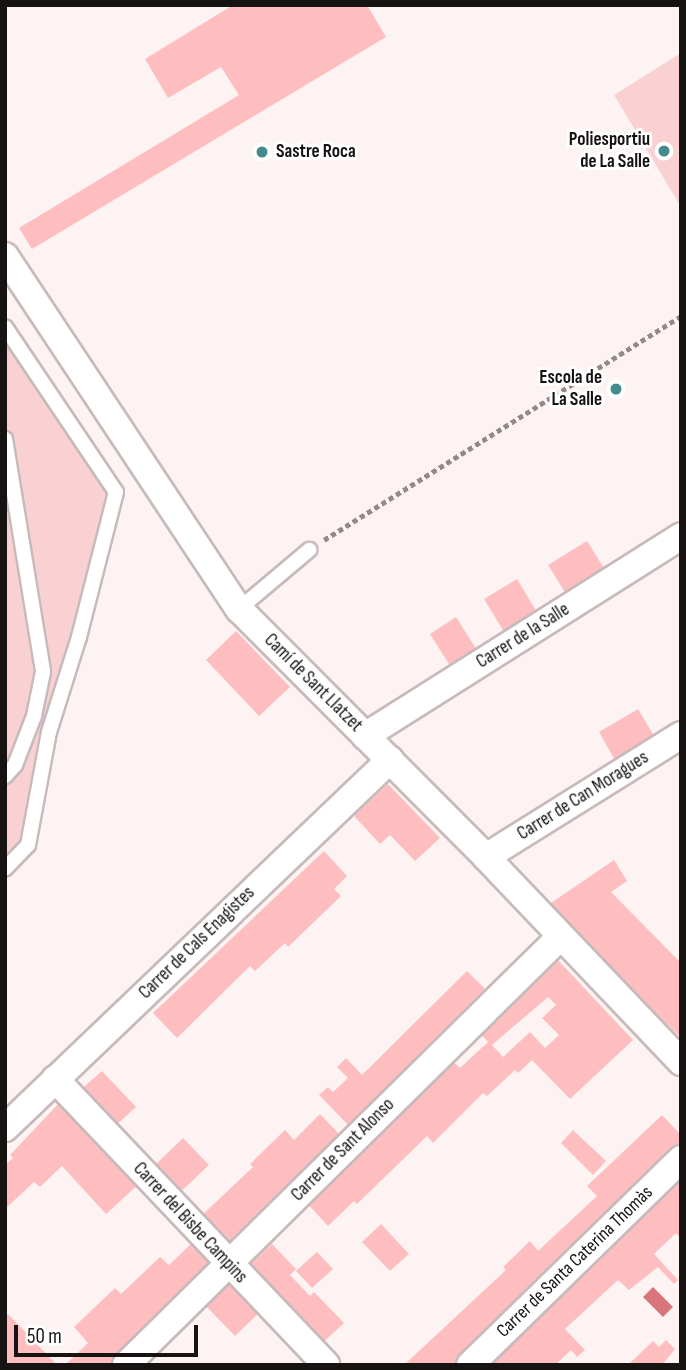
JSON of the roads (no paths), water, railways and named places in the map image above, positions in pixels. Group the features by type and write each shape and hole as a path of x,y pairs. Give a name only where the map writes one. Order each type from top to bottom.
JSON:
{"street":[{"name":"Camí de Sant Llatzet","path":"5,256 239,609 679,1056"},
{"name":"Carrer de la Salle","path":"365,736 681,536"},
{"name":"Carrer de Can Moragues","path":"486,857 681,736"},
{"name":"Carrer de Cals Enagistes","path":"5,1128 390,760"},
{"name":"Carrer de Sant Alonso","path":"126,1365 560,937"},
{"name":"Carrer del Bisbe Campins","path":"55,1079 227,1264 327,1365"},
{"name":"Carrer de Santa Caterina Thomàs","path":"470,1365 681,1159"}],"lane":[{"path":"5,327 116,492 79,637 50,732 28,845 5,869"},
{"path":"5,439 43,672 34,716 15,765 5,776"},
{"path":"239,609 309,550"}],"place":[{"name":"Poliesportiu de La Salle","path":"664,151"},
{"name":"Sastre Roca","path":"262,152"},
{"name":"Escola de La Salle","path":"616,389"}]}
